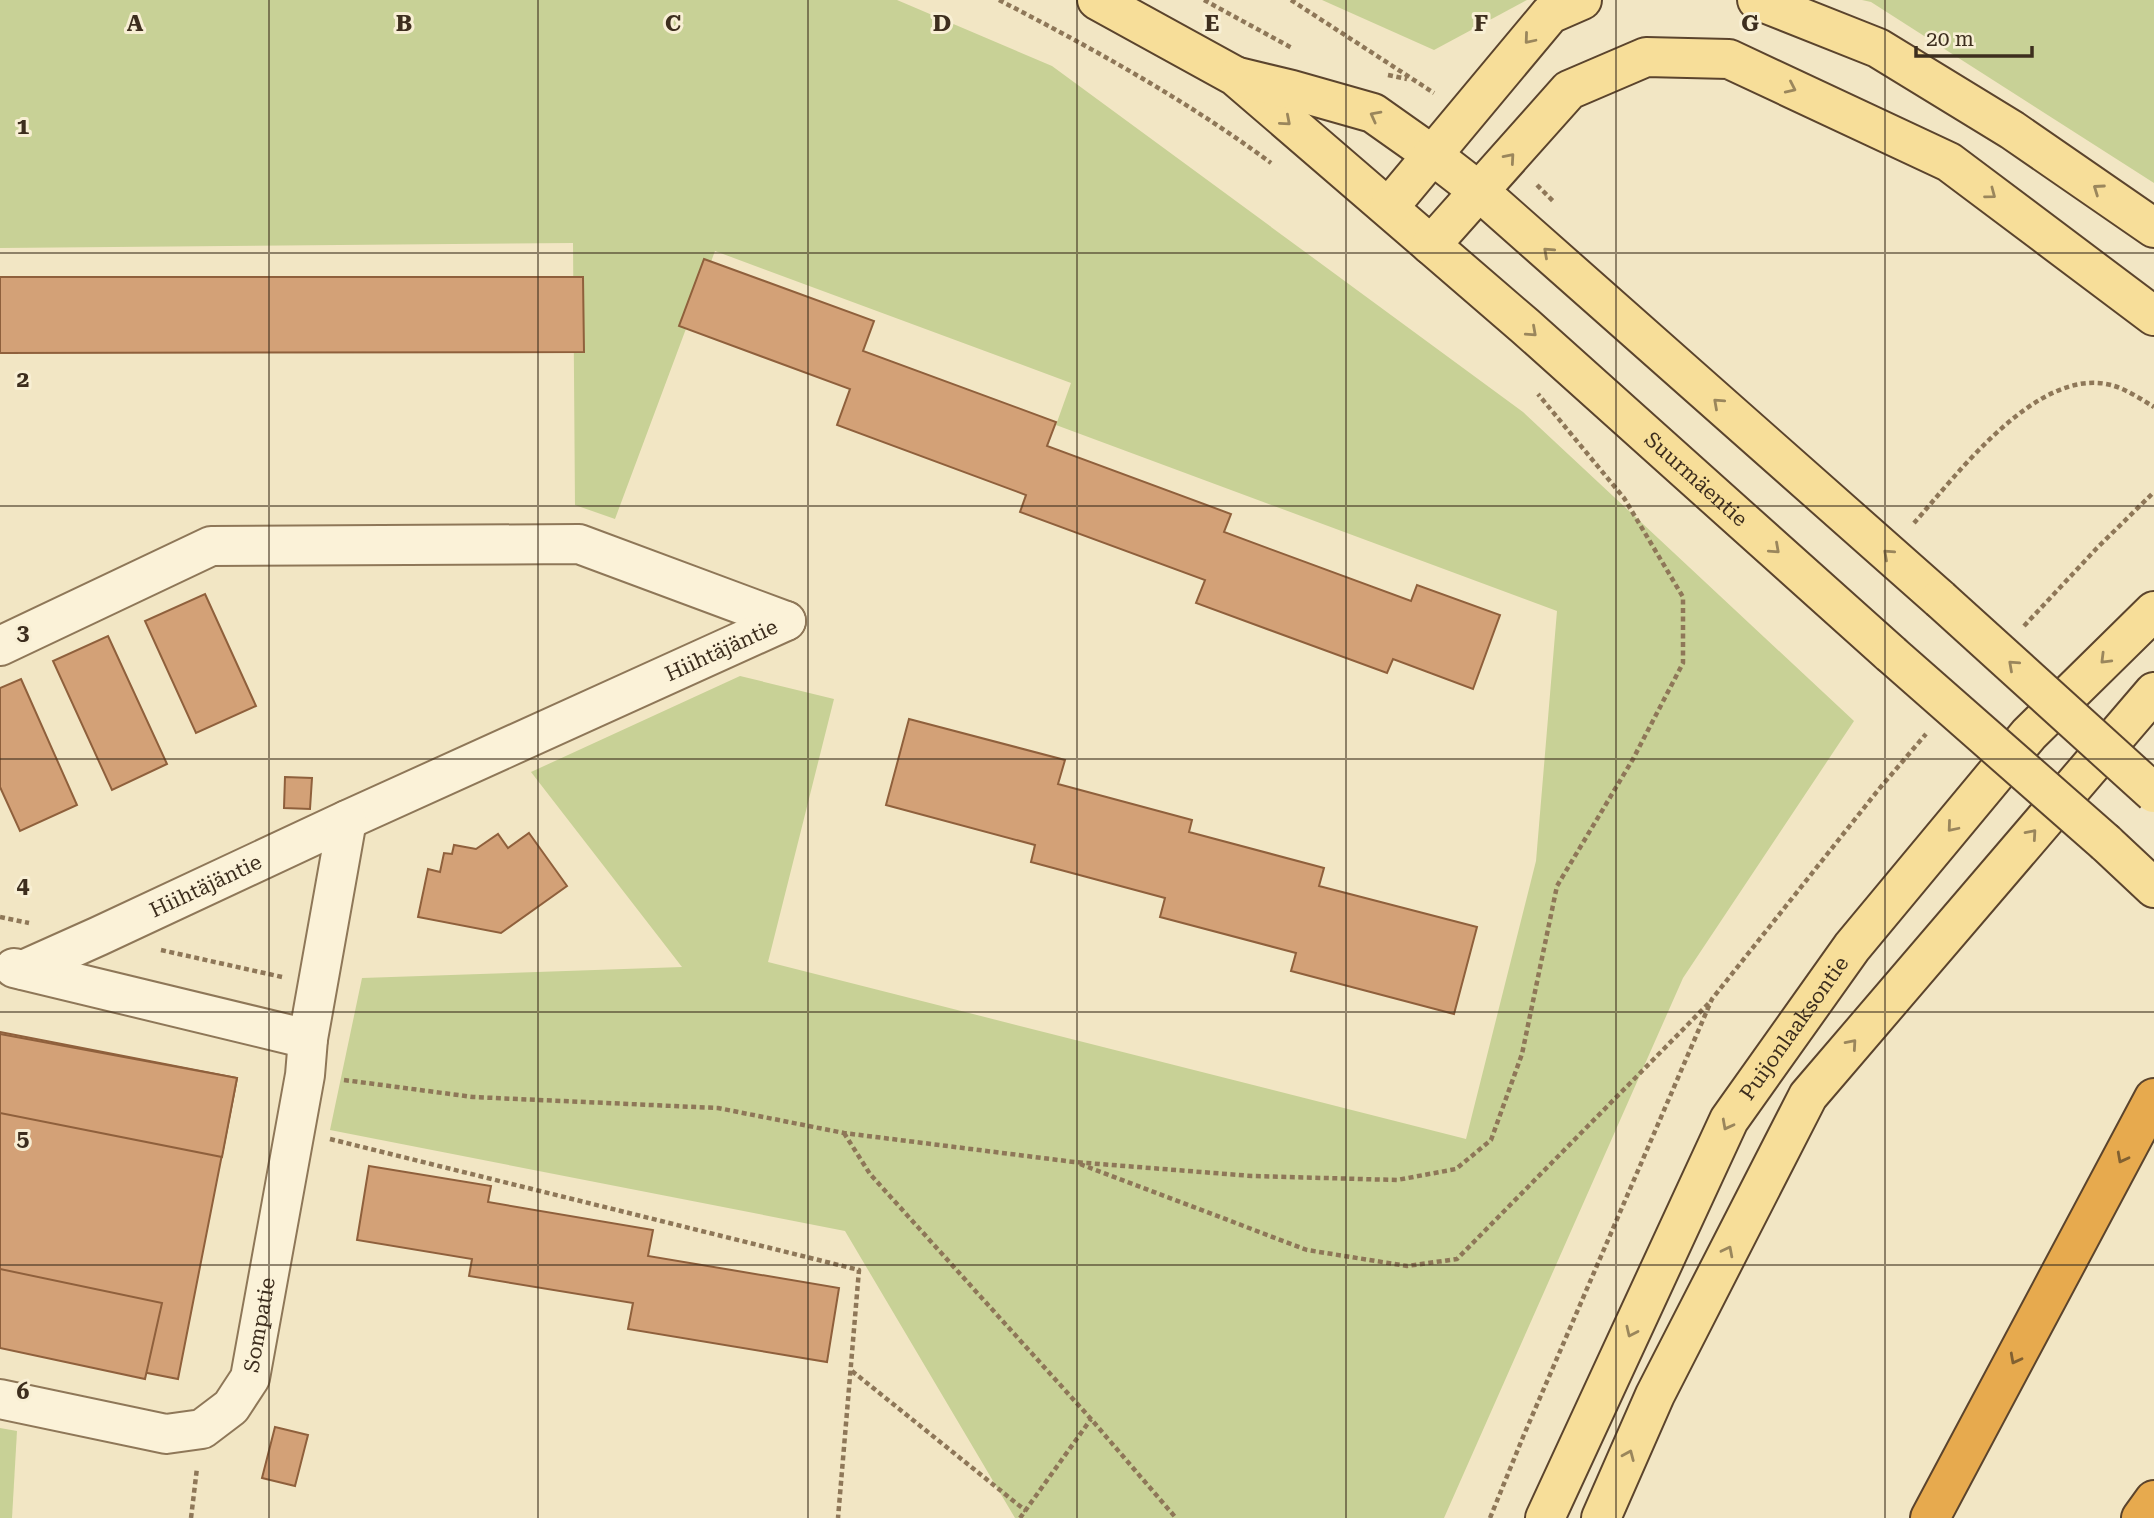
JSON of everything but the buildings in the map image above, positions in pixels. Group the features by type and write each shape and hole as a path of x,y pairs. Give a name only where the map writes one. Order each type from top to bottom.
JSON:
{"highway":[{"path":"1930,1518 2154,1098"},
{"path":"2141,1518 2154,1500"}],"main road":[{"name":"Suurmäentie","path":"1097,0 1235,76 1525,326 2154,888"},
{"path":"1389,207 1550,14 1582,0"},
{"path":"1757,0 1878,48 2012,130 2154,228"},
{"path":"1431,245 1569,90 1646,57 1729,60 1949,162 2154,316"},
{"name":"Suurmäentie","path":"1235,76 1373,113 1432,154 1480,192 1940,599 2154,793"},
{"name":"Puijonlaaksontie","path":"1545,1518 1729,1120 1852,947 2020,745 2154,611"},
{"path":"1601,1518 1655,1395 1808,1096 2154,692"}],"street":[{"name":"Hiihtäjäntie","path":"0,646 211,546 579,544 786,621 99,936 11,968"},
{"name":"Sompatie","path":"0,1399 166,1434 202,1429 231,1407 250,1378 347,820"},
{"name":"Hiihtäjäntie","path":"11,968 306,1057"}],"path":[{"path":"999,0 1096,50 1277,167"},
{"path":"1204,0 1300,52"},
{"path":"1291,0 1411,80 1384,74"},
{"path":"1911,527 1988,441 2018,414 2048,394 2082,383 2111,385 2154,407"},
{"path":"306,1057 472,1097 718,1108 844,1133 1074,1162 1252,1176 1397,1180 1456,1169 1491,1140 1522,1054 1557,886 1633,759 1683,663 1683,597 1624,498 1537,393"},
{"path":"2020,629 2154,492"},
{"path":"1074,1162 1307,1250 1407,1266 1457,1259 1712,999 1930,729"},
{"path":"1490,1518 1522,1437 1712,999"},
{"path":"295,1131 859,1270 838,1518"},
{"path":"844,1133 870,1174 1091,1419 1176,1518"},
{"path":"851,1371 1026,1511"},
{"path":"1020,1518 1091,1419"},
{"path":"191,1518 202,1429"}],"green space":[{"path":"0,0 897,0 1052,66 1523,412 1854,721 1683,978 1444,1518 1015,1518 845,1231 330,1130 362,978 682,967 531,772 740,676 834,699 768,962 1466,1139 1536,861 1557,611 1056,425 1071,383 715,251 615,519 575,505 573,243 0,248"},
{"path":"1322,0 1527,0 1434,50"},
{"path":"1862,0 2154,0 2154,183 1871,2"},
{"path":"0,1428 17,1431 12,1518 0,1518"}]}
